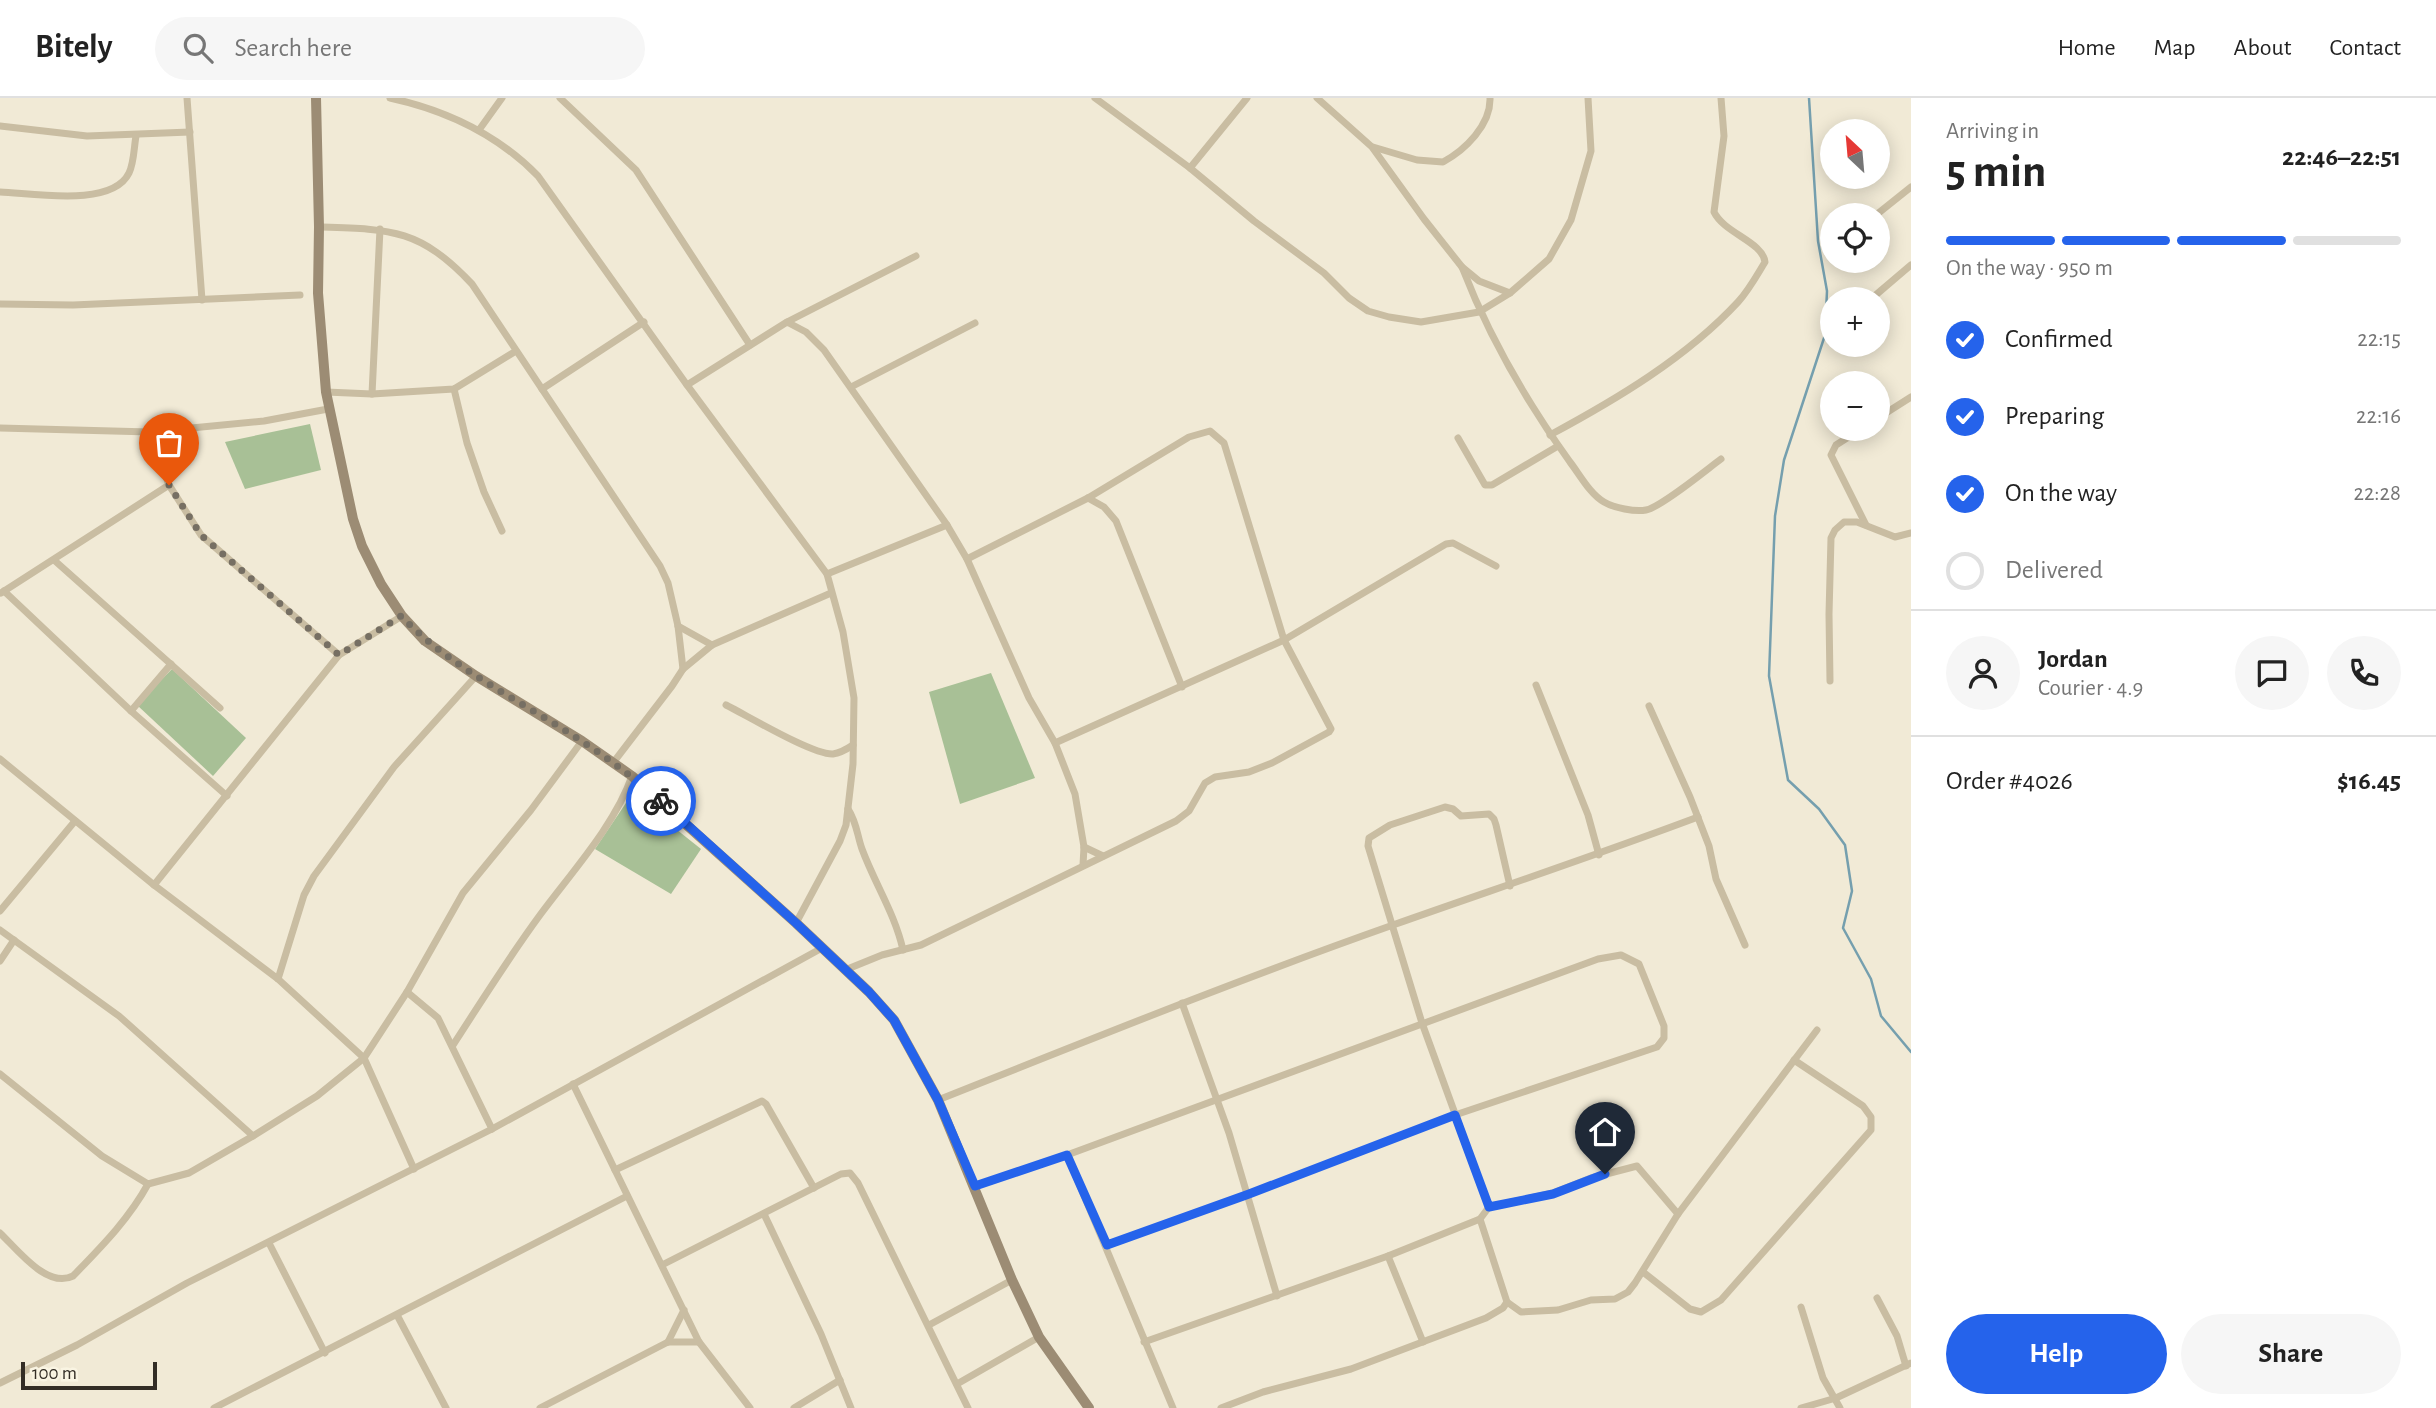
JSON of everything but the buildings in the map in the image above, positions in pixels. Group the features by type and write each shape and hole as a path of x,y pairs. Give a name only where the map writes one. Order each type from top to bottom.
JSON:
{"street":[{"path":"187,98 202,300"},
{"path":"316,98 318,293 328,409 353,519 362,546 381,584 401,616 425,641 632,776 796,923 894,1020 938,1100 1012,1280 1039,1337 1089,1408"},
{"path":"390,98 417,104 478,130 517,155 538,176 687,385 827,574 843,632 854,698 848,809 840,841 796,923"},
{"path":"478,130 502,98"},
{"path":"560,98 636,170 750,345"},
{"path":"1095,98 1324,273 1349,298 1368,311 1421,322 1479,312 1510,293 1549,259 1571,220 1591,151 1588,98"},
{"path":"1190,169 1247,98"},
{"path":"1317,98 1372,147 1462,267 1479,281 1510,293"},
{"path":"1372,147 1417,160 1443,162 1468,145 1487,114 1490,98"},
{"path":"1550,435 1608,404 1670,361 1740,300 1765,262 1765,257 1759,250 1723,225 1714,212 1724,136 1721,98"},
{"path":"0,125 87,136 190,132"},
{"path":"0,192 87,196 112,189 121,183 129,172 136,136"},
{"path":"1890,204 1911,187"},
{"path":"319,227 380,229 410,237 430,247 472,284 660,566 668,583 678,625 683,669"},
{"path":"372,394 380,229"},
{"path":"687,385 787,322 916,256"},
{"path":"1885,287 1911,265"},
{"path":"1462,267 1479,312 1508,367 1550,435 1590,489 1604,502 1647,510 1721,459"},
{"path":"0,304 74,305 300,295"},
{"path":"787,322 806,332 824,351 947,525 967,559 1029,698 1055,743 1075,794 1084,847 1083,865"},
{"path":"542,389 644,323"},
{"path":"851,387 975,323"},
{"path":"326,392 372,394 454,389 516,351"},
{"path":"454,389 467,443 484,492 502,531"},
{"path":"1890,410 1911,397"},
{"path":"0,428 150,432 264,421 328,409"},
{"path":"845,970 882,955 920,945 1176,821 1189,811 1205,783 1215,777 1249,772 1272,763 1329,732 1330,724 1284,640 1224,443 1210,430 1189,437 1088,498 967,559"},
{"path":"150,432 169,485 201,535 339,655"},
{"path":"1458,438 1485,485 1492,485 1558,446"},
{"path":"1842,441 1830,455 1866,525"},
{"path":"169,485 2,592 227,796"},
{"path":"1088,498 1104,508 1116,521 1182,687"},
{"path":"1830,681 1831,538 1844,522 1866,525 1895,537 1911,533"},
{"path":"827,574 947,525"},
{"path":"1055,743 1284,640 1446,544 1453,543 1496,566"},
{"path":"54,559 220,708"},
{"path":"613,763 673,686 683,669 712,645 831,593"},
{"path":"154,886 339,655 401,616"},
{"path":"678,625 712,645"},
{"path":"131,711 171,664"},
{"path":"278,979 304,895 314,876 394,767 476,676"},
{"path":"1536,685 1588,815 1599,855"},
{"path":"726,705 804,746 828,754 836,754 853,745"},
{"path":"1649,706 1698,817 1709,846 1716,879 1745,945"},
{"path":"0,1074 93,1150 148,1184 189,1173 317,1096 364,1058 407,992 463,892 531,810 582,741"},
{"path":"0,759 154,886 278,979 364,1058 414,1169"},
{"path":"453,1045 520,942 603,829 628,788 632,776"},
{"path":"1489,1207 1422,1023 1368,846 1369,838 1390,825 1445,807 1453,809 1461,816 1489,814 1496,825 1510,886"},
{"path":"848,809 855,820 863,850 893,915 903,950"},
{"path":"938,1100 1182,1003 1392,926 1599,855 1698,817"},
{"path":"0,911 75,821"},
{"path":"1084,847 1103,856"},
{"path":"0,930 119,1016 253,1136"},
{"path":"0,961 14,940"},
{"path":"0,1383 77,1345 187,1283 492,1129 822,948"},
{"path":"975,1186 1067,1155 1598,959 1621,956 1639,964 1664,1026 1664,1038 1657,1047 1455,1115 1107,1245"},
{"path":"407,992 438,1018 492,1129"},
{"path":"1182,1003 1249,1194 1277,1296"},
{"path":"1480,1219 1507,1302 1521,1312 1558,1310 1591,1300 1615,1299 1628,1292 1678,1214 1817,1030"},
{"path":"1643,1272 1690,1309 1701,1312 1721,1300 1871,1130 1871,1117 1863,1107 1794,1060"},
{"path":"573,1084 699,1342 750,1408"},
{"path":"615,1170 762,1101 814,1188"},
{"path":"1067,1155 1107,1245 1144,1342 1173,1408"},
{"path":"1144,1342 1388,1256 1480,1219 1489,1207 1553,1194 1591,1178 1637,1166 1678,1214"},
{"path":"662,1265 841,1174 850,1173 858,1183 968,1408"},
{"path":"0,1233 39,1269 54,1279 65,1280 73,1276 123,1222 138,1204 148,1184"},
{"path":"214,1408 628,1196"},
{"path":"764,1214 851,1408"},
{"path":"269,1243 325,1353"},
{"path":"1388,1256 1423,1342"},
{"path":"929,1325 1012,1280"},
{"path":"1801,1408 1836,1398 1908,1365 1877,1298"},
{"path":"1221,1408 1263,1392 1351,1369 1486,1318 1503,1308 1507,1302"},
{"path":"1801,1307 1823,1378 1840,1408"},
{"path":"668,1342 684,1310"},
{"path":"397,1315 446,1408"},
{"path":"957,1384 1039,1337"},
{"path":"540,1408 668,1342 699,1342"},
{"path":"794,1408 840,1380"}],"green space":[{"path":"310,424 321,470 245,489 225,442"},
{"path":"172,669 246,738 213,776 137,705"},
{"path":"991,673 1035,778 960,804 929,692"},
{"path":"632,794 701,849 671,894 595,849"}],"waterway":[{"path":"1809,98 1818,241 1827,291 1825,335 1784,460 1775,516 1769,676 1788,780 1819,809 1845,845 1852,891 1843,928 1871,979 1881,1016 1911,1052"}],"way so far":[{"path":"169,485 201,535 339,655 401,616 425,641 476,676 582,741 632,776 661,801"}],"route":[{"path":"661,801 796,923 869,992 894,1020 938,1100 975,1186 1067,1155 1107,1245 1455,1115 1489,1207 1553,1194 1605,1174"}]}
